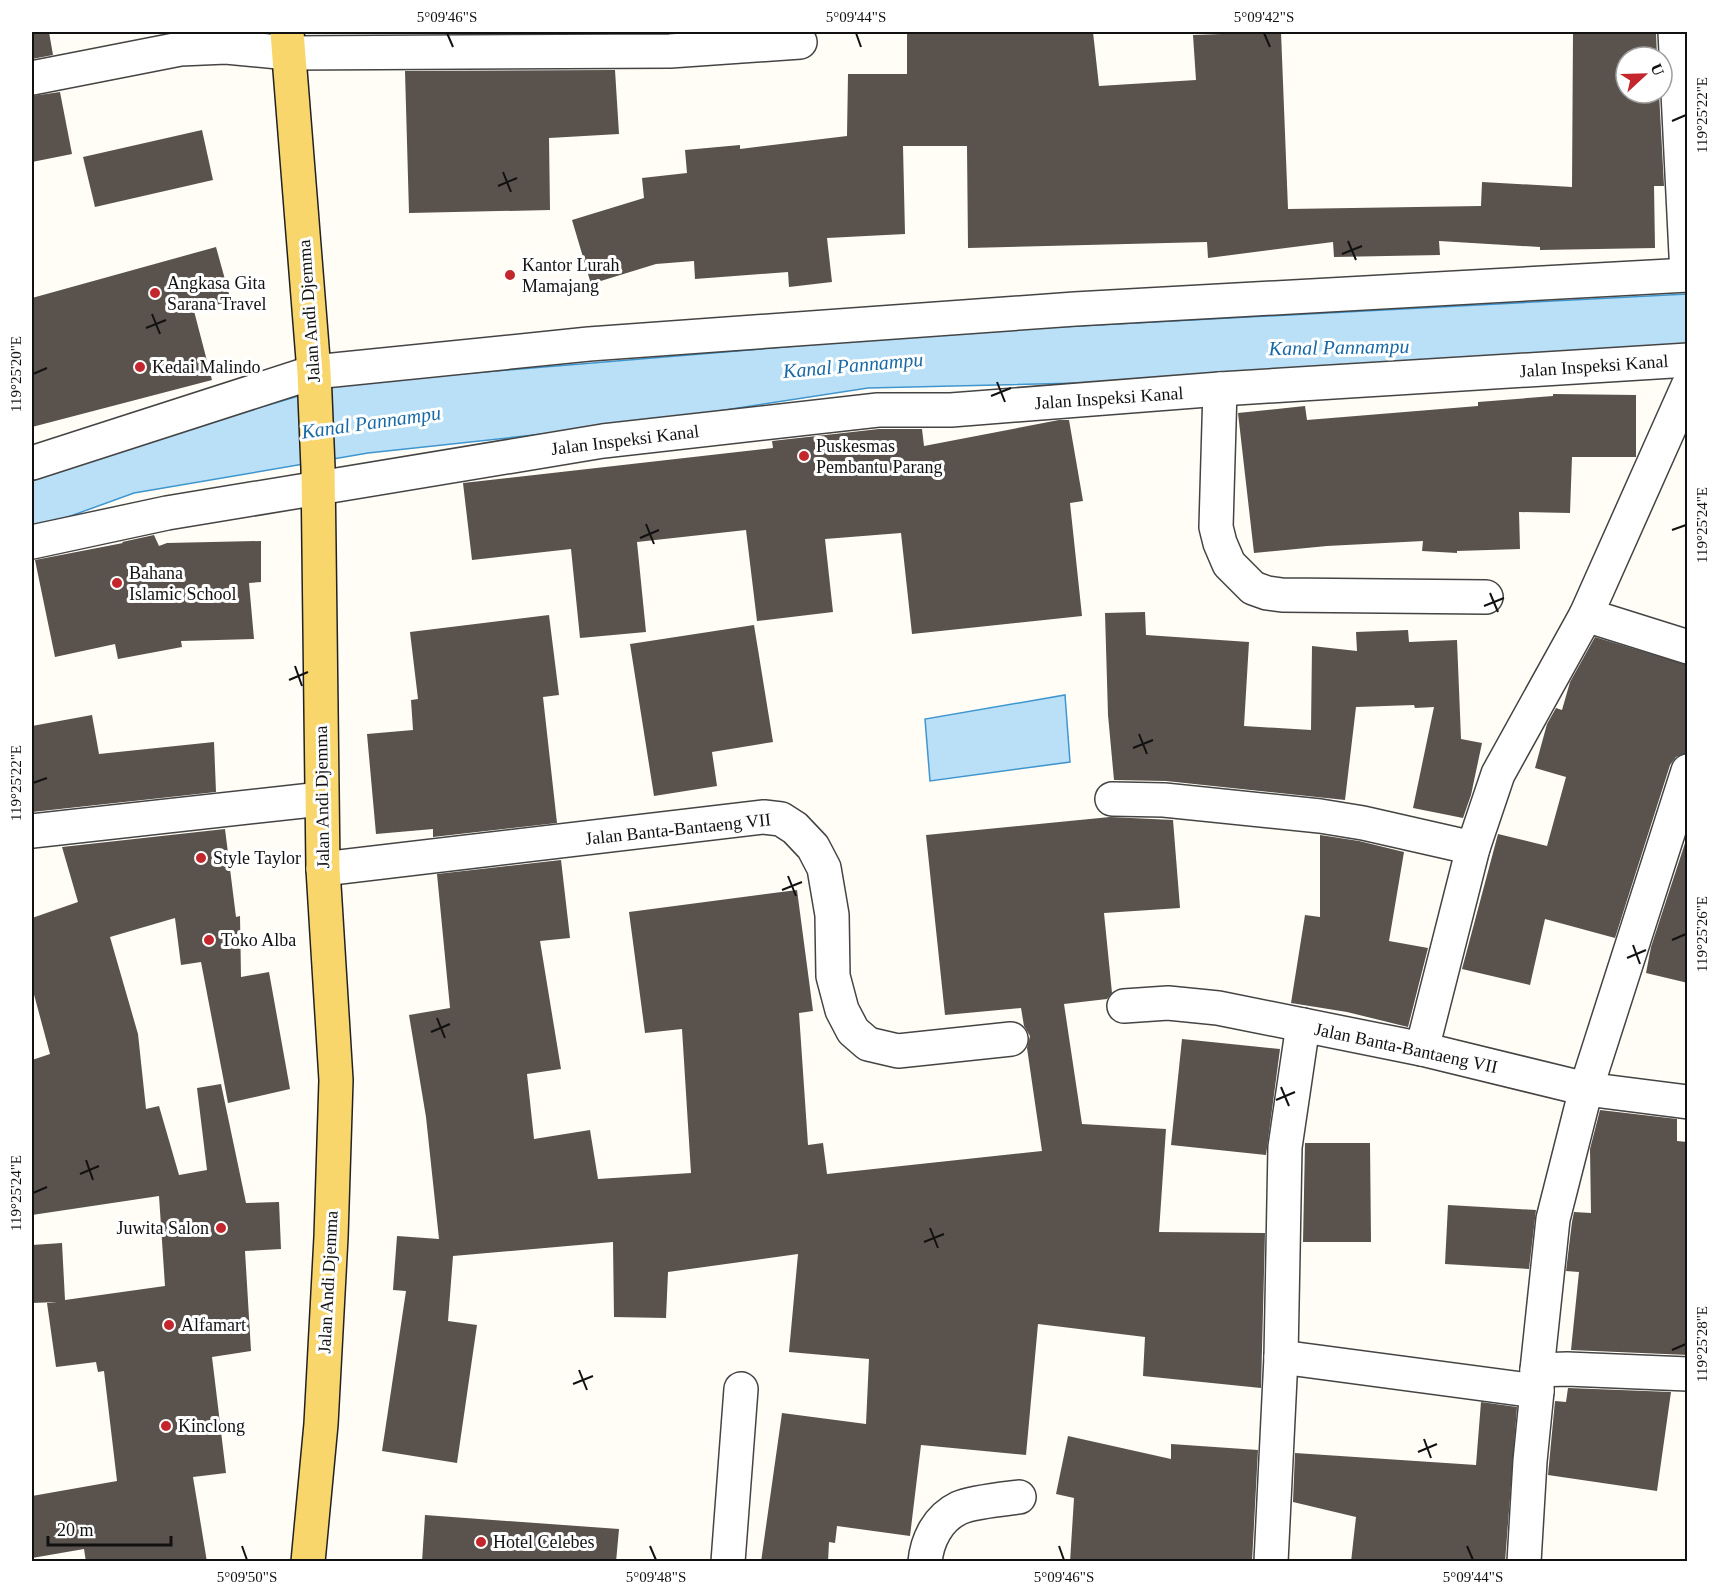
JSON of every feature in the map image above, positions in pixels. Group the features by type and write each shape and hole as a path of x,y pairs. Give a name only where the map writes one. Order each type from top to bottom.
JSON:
{"main road":[{"name":"Jalan Andi Djemma","path":"288,42 314,381 318,477 323,870 336,1080 331,1237 321,1424 308,1562"}],"street":[{"path":"32,463 314,381 589,344 1087,309 1687,275 1675,32"},
{"path":"32,78 180,49 288,42 670,51 800,42"},
{"name":"Jalan Inspeksi Kanal","path":"32,542 318,477 603,441 878,410 951,410 1220,389 1688,360"},
{"path":"1422,1049 1473,848 1498,774 1586,615 1688,386"},
{"path":"1220,389 1216,527 1228,564 1253,588 1282,595 1486,597"},
{"path":"1586,615 1688,647"},
{"path":"1524,1562 1530,1461 1553,1219 1586,1089 1676,848 1688,771"},
{"path":"1112,799 1174,800 1320,816 1363,823 1473,848"},
{"path":"32,831 321,800"},
{"name":"Jalan Banta-Bantaeng VII","path":"323,870 764,818 781,819 795,828 813,847 824,868 832,915 832,976 842,1010 853,1031 868,1044 898,1051 1011,1038"},
{"name":"Jalan Banta-Bantaeng VII","path":"1124,1006 1168,1003 1218,1008 1422,1049 1586,1089 1688,1102"},
{"path":"1271,1562 1281,1357 1285,1148 1303,1025"},
{"path":"1281,1357 1537,1380 1567,1369 1688,1374"},
{"path":"728,1562 741,1389"},
{"path":"925,1562 926,1550 934,1530 960,1507 1019,1497"}],"water":[{"name":"Kanal Pannampu","path":"1687,294 1687,352 1211,380 868,388 627,425 368,453 134,493 32,530 32,475 339,384 965,332"},
{"path":"1065,695 1070,762 930,781 925,719"}],"building":[{"path":"32,32 49,32 53,55 32,59"},
{"path":"404,32 612,32 612,33 404,34"},
{"path":"907,32 1093,32 1099,86 1196,80 1193,35 1281,32 1288,209 1481,206 1482,182 1572,187 1573,32 1656,32 1657,45 1614,45 1614,105 1660,105 1664,186 1654,186 1655,248 1540,250 1540,247 1439,241 1440,255 1334,257 1333,242 1208,258 1207,242 968,248 967,146 903,146 905,234 827,238 832,282 789,287 788,272 695,279 694,261 656,264 591,284 572,220 644,198 642,178 687,173 685,150 740,145 740,149 847,136 848,74 907,74"},
{"path":"615,70 619,134 549,138 550,210 409,213 405,71"},
{"path":"60,92 72,154 32,162 32,96"},
{"path":"202,130 213,180 95,207 83,157"},
{"path":"216,247 231,301 194,311 212,380 32,427 32,298"},
{"path":"1553,394 1636,395 1636,457 1572,457 1570,513 1519,512 1520,549 1457,551 1457,553 1422,551 1423,541 1327,546 1254,553 1238,413 1305,406 1307,420 1478,406 1478,402 1553,396"},
{"path":"1069,420 1083,501 1070,503 1082,616 912,634 901,533 825,539 833,612 757,621 746,530 637,542 646,632 580,638 571,549 472,560 463,483 773,448 772,441 879,429 922,429 924,446"},
{"path":"154,535 159,546 167,543 261,541 261,582 249,583 254,639 181,641 182,647 118,659 115,644 55,657 35,560"},
{"path":"1145,612 1146,635 1249,642 1244,726 1311,730 1312,646 1357,651 1356,632 1408,630 1409,642 1457,640 1461,739 1482,743 1471,795 1463,818 1413,808 1434,707 1415,708 1414,705 1356,707 1345,800 1166,781 1114,780 1108,715 1105,613"},
{"path":"549,615 559,695 543,697 557,823 433,837 433,829 376,834 367,734 413,730 411,700 418,699 410,632"},
{"path":"754,625 773,742 712,752 717,786 654,796 630,644"},
{"path":"1595,637 1688,665 1688,753 1676,757 1670,765 1615,938 1545,919 1530,985 1462,969 1498,834 1547,846 1566,777 1535,768 1547,724 1556,708 1562,710 1570,682"},
{"path":"92,715 99,754 214,742 216,792 32,812 32,726"},
{"path":"1110,817 1173,820 1180,908 1104,913 1112,993 1107,999 1064,1004 1082,1124 1166,1129 1159,1232 1265,1233 1261,1388 1143,1376 1145,1337 1038,1324 1026,1455 921,1445 910,1536 837,1526 835,1543 829,1542 828,1562 761,1562 782,1413 866,1424 869,1359 789,1352 798,1254 668,1272 666,1318 614,1317 613,1242 453,1256 448,1321 477,1325 457,1463 382,1451 406,1291 393,1290 397,1236 439,1239 426,1117 409,1015 450,1008 437,874 561,860 570,938 540,941 561,1069 527,1074 534,1139 590,1130 598,1179 691,1173 682,1029 645,1033 629,912 797,890 813,1011 799,1013 808,1145 823,1143 827,1174 1042,1151 1027,1048 1030,1036 1024,1026 1021,1008 945,1015 926,835"},
{"path":"225,829 236,917 240,916 241,977 269,972 290,1089 228,1103 201,962 181,965 175,918 110,937 138,1034 146,1109 159,1106 179,1175 207,1170 197,1088 221,1084 246,1203 279,1202 281,1249 245,1251 251,1351 212,1357 226,1473 193,1477 207,1562 86,1562 84,1549 32,1558 32,1496 117,1481 104,1371 98,1372 96,1362 56,1367 47,1303 57,1302 32,1303 32,1245 62,1243 65,1300 165,1286 159,1196 32,1215 32,1060 50,1054 32,987 32,918 78,902 62,847"},
{"path":"1688,834 1688,983 1646,973 1651,947"},
{"path":"1320,835 1359,841 1404,852 1389,941 1428,948 1408,1027 1347,1012 1291,1003 1305,915 1320,917"},
{"path":"1182,1039 1280,1049 1266,1155 1171,1145"},
{"path":"1600,1110 1677,1119 1677,1141 1688,1142 1688,1355 1571,1350 1579,1272 1566,1271 1574,1212 1591,1213 1590,1149"},
{"path":"1305,1143 1370,1143 1371,1242 1303,1242"},
{"path":"1448,1205 1536,1210 1529,1269 1445,1264"},
{"path":"1568,1388 1671,1392 1657,1491 1548,1475 1555,1401 1566,1402"},
{"path":"1481,1402 1517,1407 1505,1562 1351,1562 1356,1517 1293,1502 1295,1453 1476,1465"},
{"path":"1068,1436 1171,1459 1171,1444 1258,1450 1252,1562 1070,1562 1074,1498 1056,1494"},
{"name":"Hotel Celebes","path":"425,1515 619,1529 616,1562 422,1562"}],"place":[{"name":"Kantor Lurah Mamajang","path":"510,275"},
{"name":"Angkasa Gita Sarana Travel","path":"155,293"},
{"name":"Kedai Malindo","path":"140,367"},
{"name":"Puskesmas Pembantu Parang","path":"804,456"},
{"name":"Bahana Islamic School","path":"117,583"},
{"name":"Style Taylor","path":"201,858"},
{"name":"Toko Alba","path":"209,940"},
{"name":"Juwita Salon","path":"221,1228"},
{"name":"Alfamart","path":"169,1325"},
{"name":"Kinclong","path":"166,1426"},
{"name":"Hotel Celebes","path":"481,1542"}]}
